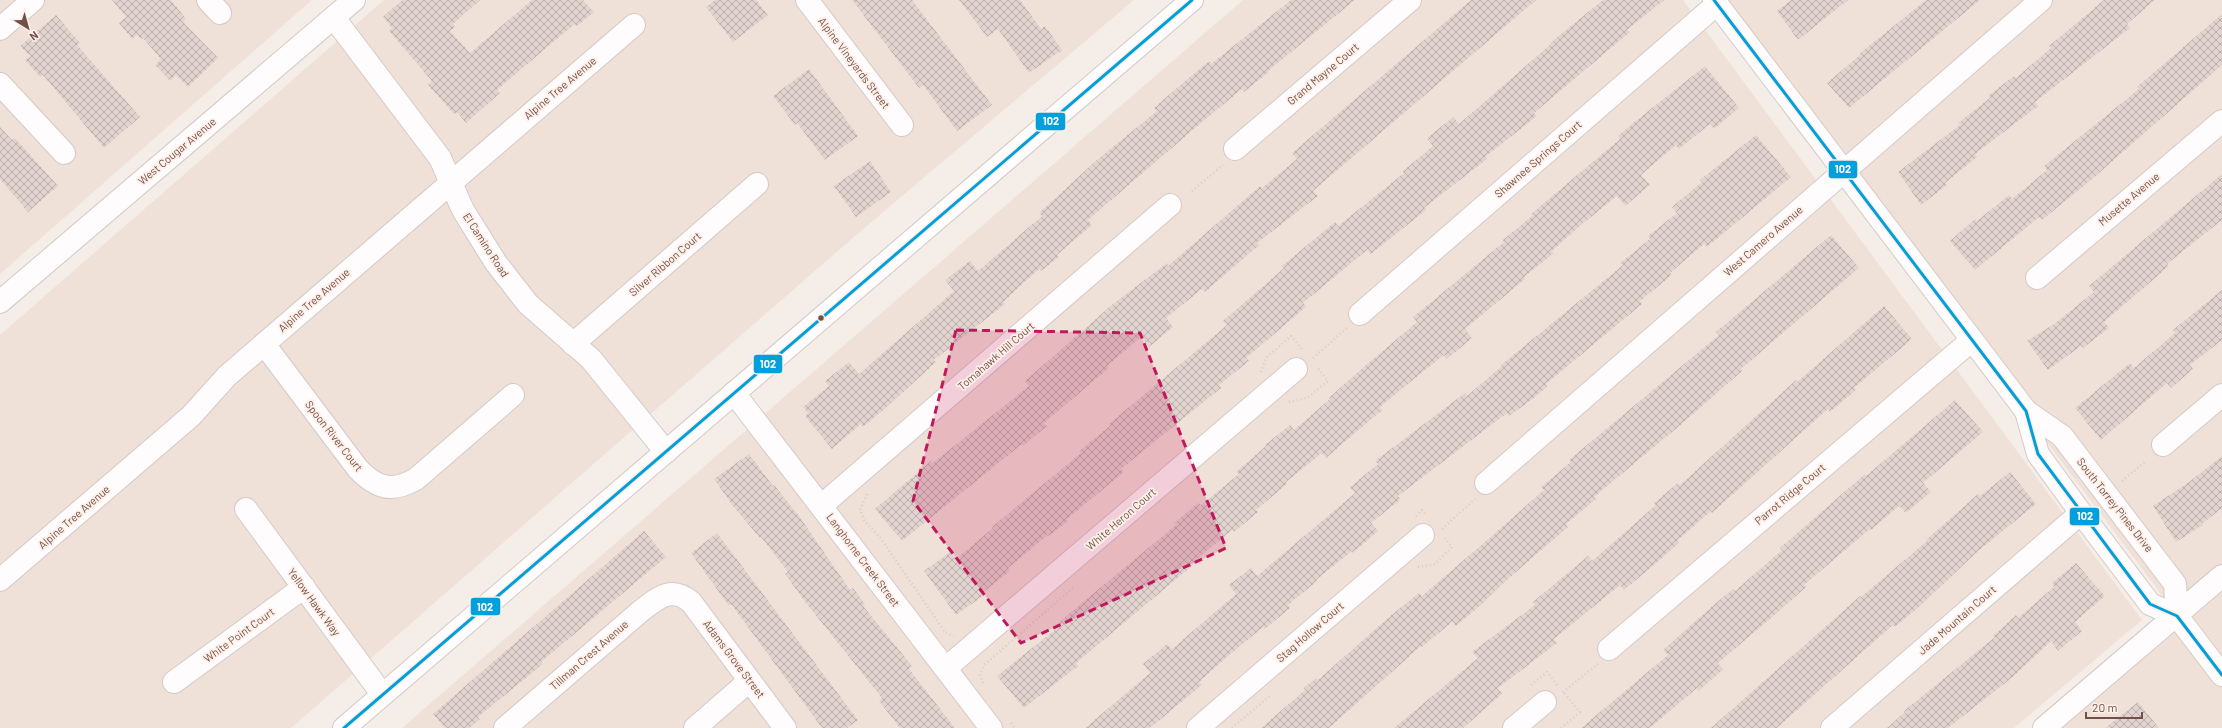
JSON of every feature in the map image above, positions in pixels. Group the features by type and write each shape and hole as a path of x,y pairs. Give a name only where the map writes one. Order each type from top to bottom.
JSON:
{"street":[{"path":"0,29 33,0"},
{"name":"West Cougar Avenue","path":"0,302 354,0"},
{"name":"Alpine Vineyards Street","path":"807,0 902,125"},
{"path":"344,728 1192,0"},
{"name":"Grand Mayne Court","path":"1230,156 1410,0"},
{"name":"West Camero Avenue","path":"1481,490 1843,171 2041,0"},
{"name":"South Torrey Pines Drive","path":"1715,2 2026,411 2062,436 2175,584 2177,616"},
{"name":"Shawnee Springs Court","path":"1355,320 1715,2"},
{"name":"El Camino Road","path":"334,18 440,158 463,210 496,263 528,304 591,359 666,452"},
{"name":"Alpine Tree Avenue","path":"0,580 191,416 227,376 450,181 634,25"},
{"path":"0,84 64,153"},
{"name":"Musette Avenue","path":"2037,278 2222,121"},
{"name":"Silver Ribbon Court","path":"574,344 757,184"},
{"name":"Tomahawk Hill Court","path":"821,506 1170,204"},
{"name":"Parrot Ridge Court","path":"1605,655 1972,340"},
{"name":"Spoon River Court","path":"264,344 358,469 370,481 384,486 406,486 416,480 513,395"},
{"name":"White Heron Court","path":"946,668 1303,365"},
{"name":"Langhorne Creek Street","path":"734,393 991,728"},
{"path":"2163,446 2222,395"},
{"name":"South Torrey Pines Drive","path":"2026,411 2038,454 2081,513 2150,604 2177,616 2222,675"},
{"name":"Yellow Hawk Way","path":"246,510 382,694"},
{"name":"Jade Mountain Court","path":"1832,728 2081,513"},
{"name":"Stag Hollow Court","path":"1198,728 1431,533"},
{"path":"2044,728 2222,576"},
{"name":"White Point Court","path":"174,682 304,587"},
{"name":"Tillman Crest Avenue","path":"505,728 657,598 670,594 679,594"},
{"name":"Adams Grove Street","path":"679,594 691,602 785,728"},
{"path":"695,728 750,681"},
{"path":"1514,728 1545,702"}],"path":[{"path":"1192,191 1230,156"},
{"path":"1303,365 1355,320"},
{"path":"2118,484 2146,461"},
{"path":"1431,533 1481,490"},
{"path":"1563,692 1605,655"}],"highlighted area":[{"path":"956,330 1140,333 1226,548 1021,643 913,501"}],"shaded area":[{"path":"0,0 312,0 0,274"},
{"path":"384,0 1134,0 856,235 291,728 0,728 0,335"},
{"path":"1243,0 1683,0 2142,620 2014,728 402,728"},
{"path":"1714,0 2222,0 2222,728 2049,728 2177,615"}],"building":[{"path":"112,0 171,0 186,19 183,22 218,58 188,87 176,75 170,81 155,65 161,59 143,38 141,39 137,35 132,39 119,23 126,17"},
{"path":"402,0 480,0 453,24 455,27 450,31 470,53 532,0 583,0 594,12 577,26 575,24 497,90 500,93 466,123 457,112 454,114 428,85 432,81 389,31 392,28 383,17"},
{"path":"715,0 756,0 768,15 733,42 706,7"},
{"path":"852,0 912,0 992,105 957,131 923,85 919,88"},
{"path":"959,0 1020,0 1041,29 1045,26 1062,50 1029,73 998,29 987,37"},
{"path":"1291,0 1355,0 1244,92 1242,89 1088,220 1092,225 1057,255 1059,257 1041,271 1039,269 1003,302 1005,304 934,360 936,362 887,407 863,427 861,424 832,449 805,416 808,413 803,407 829,386 825,381 849,362 859,374 954,291 945,280 970,261 978,271 1042,216 1039,213 1098,159 1157,111 1154,108 1177,88 1209,61 1211,64"},
{"path":"1471,0 1536,0 1313,191 1318,196 1257,243 1259,245 1205,292 1202,289 1166,318 1173,327 1149,347 1141,337 1107,366 1109,368 1044,423 1047,426 1023,446 1022,444 902,541 875,509 931,461 933,463 1029,386 1025,381 1113,304 1167,263 1168,266 1260,186 1262,188 1297,159 1292,153"},
{"path":"1603,0 1664,0 1627,30 1630,32 1534,113 1537,116 1485,157 1487,159 1424,208 1426,210 1371,254 1367,250 1303,303 1306,307 1246,358 1249,361 1219,385 1221,388 1121,469 1124,472 1067,519 1068,521 1049,536 1048,535 1008,568 1010,571 981,594 983,596 956,615 924,571 950,552 956,559 993,528 992,527 1081,453 1079,451 1110,426 1109,424 1227,325 1223,321 1284,268 1282,266 1335,222 1338,226 1404,173 1403,171 1433,146 1427,138 1453,117 1459,124 1551,44 1550,43"},
{"path":"1791,0 1848,0 1798,40 1777,11"},
{"path":"1926,0 1980,0 1849,108 1827,83 1860,55 1859,54"},
{"path":"2104,0 2155,0 2127,24 2130,28 2035,102 2038,106 1975,154 1977,157 1945,183 1947,185 1921,205 1898,172 1960,125 1958,123 1990,98 1988,96 2014,76 2016,78 2051,48 2049,46"},
{"path":"2222,14 2222,65 2091,180 2042,220 2039,217 1975,270 1950,241 1975,219 1977,221 2009,195 2012,199 2047,170 2044,166 2139,89 2137,87"},
{"path":"56,15 80,43 77,45 140,117 104,148 43,75 40,77 25,60 30,56 20,46"},
{"path":"1705,66 1739,108 1714,129 1710,124 1679,149 1676,145 1641,175 1650,185 1625,206 1617,196 1581,225 1552,251 1554,253 1524,277 1525,279 1465,329 1472,338 1447,359 1444,355 1409,383 1380,407 1382,410 1326,458 1322,453 1286,482 1287,484 1256,510 1258,512 1234,532 1232,530 1197,559 1198,561 1076,663 1078,666 1024,708 997,676 1061,625 1059,622 1176,525 1174,523 1198,503 1201,505 1239,474 1236,472 1266,446 1265,445 1290,425 1294,430 1330,399 1329,398 1359,371 1417,322 1413,317 1504,242 1503,240 1532,216 1531,214 1620,139 1618,136"},
{"path":"809,69 858,136 825,160 797,123 795,125 773,96"},
{"path":"0,127 12,140 15,138 58,186 28,212 0,179"},
{"path":"1756,135 1791,177 1707,247 1704,244 1670,273 1672,275 1640,301 1642,304 1546,384 1547,387 1530,401 1509,416 1507,413 1398,496 1401,499 1371,523 1378,531 1353,553 1352,551 1316,580 1317,581 1288,605 1290,608 1265,629 1263,627 1227,657 1199,682 1202,685 1150,728 1085,728 1150,673 1143,664 1167,644 1172,649 1236,594 1229,585 1251,568 1257,576 1355,493 1350,487 1378,464 1375,461 1465,393 1467,396 1502,366 1501,365 1623,265 1620,263 1650,239 1648,236 1677,213 1672,207 1702,182 1700,180"},
{"path":"870,161 891,192 856,217 834,186"},
{"path":"2222,174 2222,220 2167,264 2169,266 2104,322 2109,328 2083,348 2081,346 2048,370 2027,341 2054,324 2094,292 2089,286"},
{"path":"1831,235 1859,268 1741,369 1742,371 1684,422 1594,497 1596,499 1566,524 1568,527 1509,578 1481,605 1456,626 1452,622 1422,647 1421,646 1329,728 1261,728 1305,690 1304,688 1316,678 1318,680 1389,617 1419,593 1422,596 1486,541 1544,490 1541,487 1571,462 1569,460 1719,335 1716,332"},
{"path":"2222,290 2222,340 2190,365 2193,369 2171,388 2167,383 2101,440 2075,408 2130,363 2134,368 2175,333 2173,330"},
{"path":"1884,306 1912,339 1854,388 1856,390 1830,412 1828,409 1712,513 1711,511 1677,541 1679,543 1654,565 1624,590 1620,585 1554,639 1557,643 1498,688 1502,694 1463,728 1394,728 1478,658 1472,652 1535,605 1533,602 1588,556 1592,561 1656,505 1654,503 1678,483 1680,485 1796,380 1797,382"},
{"path":"1955,400 1983,432 1923,483 1931,492 1906,513 1899,506 1871,530 1870,529 1804,585 1806,587 1718,663 1723,669 1699,691 1697,688 1650,728 1581,728 1668,655 1663,650 1709,609 1733,589 1735,591 1782,550 1780,548 1865,474 1866,476"},
{"path":"749,454 773,486 774,485 799,516 850,590 853,588 865,604 863,606 912,666 909,669 955,728 900,728 879,701 882,698 806,603 785,574 788,572 761,537 760,538 733,506 714,479"},
{"path":"2222,456 2222,508 2202,524 2203,525 2176,542 2153,506 2189,482"},
{"path":"2010,472 2036,504 1977,552 1920,606 1895,627 1893,625 1777,728 1711,728 1860,596 1861,597 1927,541 1926,540 1978,494 1980,496"},
{"path":"644,531 666,557 541,662 543,664 478,717 480,719 470,728 445,728 433,714"},
{"path":"717,533 858,720 847,728 822,728 731,604 729,606 691,553"},
{"path":"2076,563 2105,596 2075,622 2082,631 2058,651 2051,641 2014,676 1948,728 1887,728 1905,712 1904,711 1995,637 1993,636 2016,615 2018,618 2054,587 2052,583"},
{"path":"2138,702 2159,728 2105,728"}],"transit line":[{"name":"102","path":"344,728 1192,0"},
{"name":"102","path":"1714,0 2026,411 2038,454 2150,604 2177,616 2222,675"}]}
